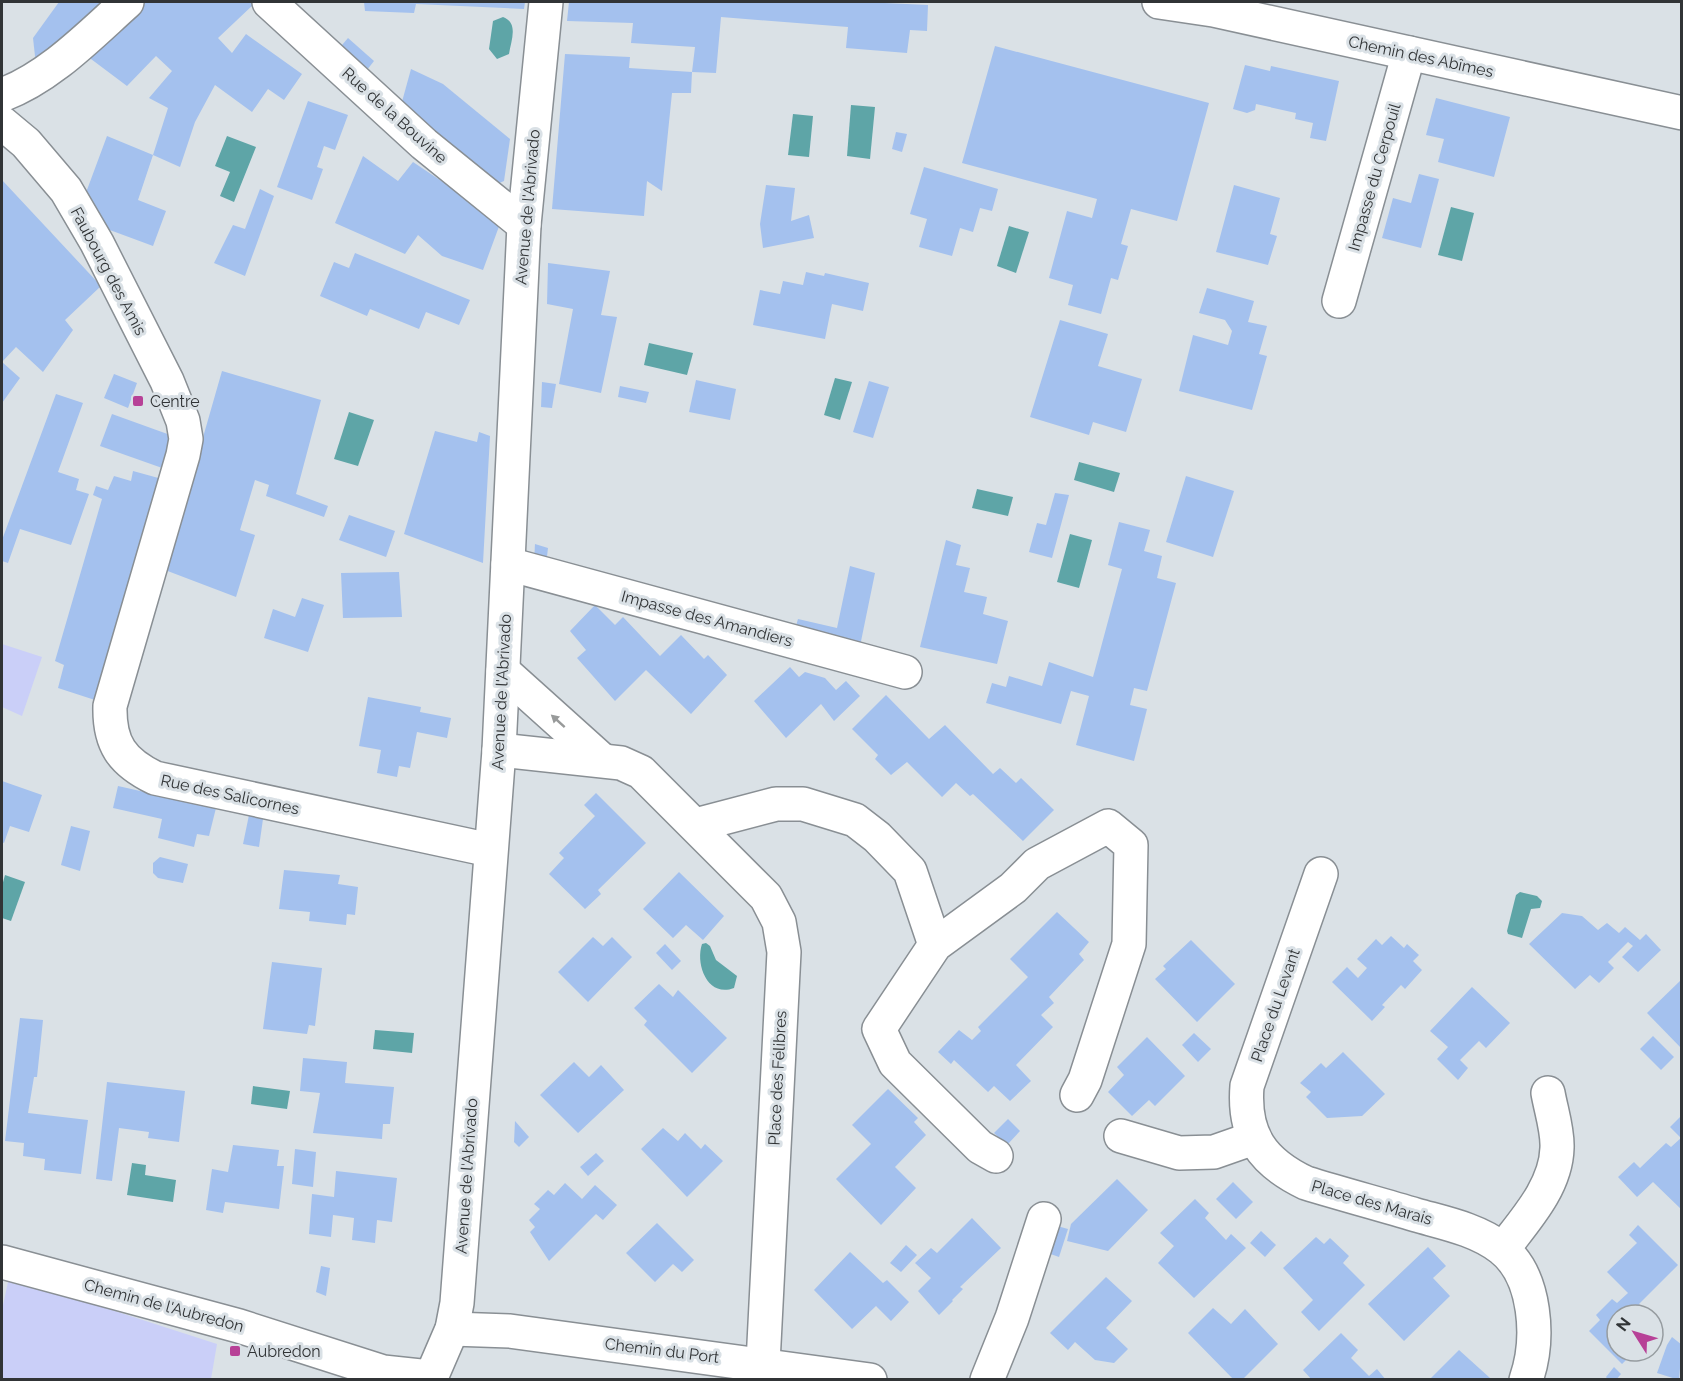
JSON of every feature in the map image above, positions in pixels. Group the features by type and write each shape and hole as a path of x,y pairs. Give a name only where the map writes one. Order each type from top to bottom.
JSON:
{"street":[{"path":"2,95 26,86 79,46 127,2"},
{"name":"Rue de la Bouvine","path":"269,2 424,144 524,225"},
{"name":"Avenue de l'Abrivado","path":"430,1378 452,1329 457,1303 499,750 524,225 546,2"},
{"name":"Chemin des Abîmes","path":"1159,2 1213,10 1682,113"},
{"name":"Impasse du Cerpouil","path":"1339,301 1409,53"},
{"name":"Faubourg des Amis","path":"2,123 26,143 66,190 97,243 166,381 183,421 186,439"},
{"name":"Rue des Salicornes","path":"186,439 110,706 110,729 119,750 136,769 155,778 490,850"},
{"name":"Impasse des Amandiers","path":"508,564 905,672"},
{"name":"Place des Félibres","path":"503,671 602,760"},
{"name":"Place des Félibres","path":"499,750 602,760 621,763 641,772 766,897 779,922 784,952 763,1363"},
{"path":"696,825 776,804 803,804 855,820 877,837 910,871 935,945"},
{"path":"996,1156 980,1147 895,1062 879,1029 935,945 1013,888 1037,864 1108,826 1131,845 1129,944 1085,1080 1077,1095"},
{"name":"Place du Levant","path":"1254,1138 1245,1111 1247,1086 1321,874"},
{"path":"1503,1249 1534,1209 1548,1182 1557,1148 1548,1093"},
{"path":"1120,1136 1179,1153 1214,1152 1254,1138"},
{"name":"Place des Marais","path":"1254,1138 1268,1158 1285,1173 1306,1183 1463,1228 1503,1249 1520,1274 1533,1305 1535,1335 1526,1380"},
{"path":"987,1380 1012,1318 1044,1219"},
{"name":"Chemin de l'Aubredon","path":"2,1262 239,1326 383,1372 430,1378"},
{"name":"Chemin du Port","path":"452,1329 510,1331 763,1363 859,1379"}],"shaded area":[{"path":"503,17 511,23 512,38 509,54 497,59 489,49 493,21"},
{"path":"851,105 875,107 870,159 847,156"},
{"path":"793,114 813,116 809,157 788,155"},
{"path":"227,136 256,147 234,202 220,196 230,172 215,166"},
{"path":"1451,207 1474,213 1462,261 1438,255"},
{"path":"1009,226 1029,232 1016,273 997,266"},
{"path":"649,343 693,353 687,375 644,365"},
{"path":"835,378 852,382 840,420 824,415"},
{"path":"349,412 374,420 358,466 334,459"},
{"path":"1079,462 1120,473 1114,492 1074,480"},
{"path":"977,489 1013,497 1008,516 972,508"},
{"path":"1070,534 1092,540 1079,588 1057,582"},
{"path":"2,644 42,657 22,716 2,707"},
{"path":"5,875 25,882 11,921 2,918 2,886"},
{"path":"1520,892 1537,896 1542,901 1540,908 1531,909 1522,938 1508,934 1507,931 1516,895"},
{"path":"706,943 710,946 716,960 737,976 734,988 725,990 717,988 706,978 702,970 700,952 702,944"},
{"path":"375,1030 414,1033 412,1053 373,1049"},
{"path":"253,1086 290,1091 287,1109 251,1104"},
{"path":"132,1163 146,1165 145,1175 176,1180 173,1202 127,1195"},
{"path":"8,1282 90,1303 217,1344 211,1379 2,1379 2,1310"}],"building":[{"path":"59,2 112,2 36,65 33,38"},
{"path":"142,2 251,2 254,4 218,38 232,53 246,34 302,74 284,100 268,89 252,112 215,85 195,122 180,167 153,155 168,108 149,98 172,71 156,56 127,86 83,53"},
{"path":"364,2 525,2 524,9 416,4 414,13 365,11"},
{"path":"569,2 863,2 928,5 927,31 910,30 907,53 846,48 848,27 721,17 716,73 692,72 695,47 631,43 633,23 567,21"},
{"path":"348,38 374,61 363,75 337,51"},
{"path":"995,46 1209,103 1177,221 1131,209 1121,244 1128,246 1118,280 1111,278 1101,314 1068,305 1073,285 1049,278 1067,211 1092,218 1097,199 962,163"},
{"path":"565,54 630,57 629,68 692,72 691,93 672,93 662,191 647,181 644,216 552,209"},
{"path":"1245,65 1270,71 1271,66 1339,81 1326,141 1310,138 1313,123 1295,119 1296,113 1256,104 1255,110 1247,113 1233,109"},
{"path":"411,69 443,84 510,139 504,181 497,184 400,109"},
{"path":"1436,98 1510,117 1494,177 1438,162 1444,139 1426,135"},
{"path":"308,101 348,115 335,150 324,146 317,167 323,169 312,200 277,187"},
{"path":"896,132 907,134 902,152 892,149"},
{"path":"107,136 153,155 138,200 166,211 153,246 99,226 84,198"},
{"path":"363,156 398,181 413,162 501,221 483,270 442,256 418,235 405,254 335,223"},
{"path":"924,167 998,189 992,211 980,208 973,232 960,228 952,256 919,247 927,219 910,214"},
{"path":"1419,174 1439,179 1421,248 1382,238 1393,198 1411,203"},
{"path":"2,180 101,286 65,320 73,330 43,372 16,347 2,362"},
{"path":"766,185 795,188 791,221 809,215 814,238 763,248 760,224"},
{"path":"1234,185 1280,198 1270,234 1277,236 1268,265 1216,252"},
{"path":"260,189 274,196 245,276 214,263 233,225 245,229"},
{"path":"355,253 470,300 459,325 426,312 419,329 370,309 367,316 320,296 334,262 349,268"},
{"path":"548,263 610,271 601,315 617,317 601,393 559,384 573,309 547,304"},
{"path":"806,272 824,276 825,273 869,283 863,311 832,304 825,339 753,325 760,290 780,294 783,281 803,285"},
{"path":"1207,288 1254,301 1248,322 1267,326 1259,354 1267,356 1252,410 1179,391 1193,335 1228,345 1232,331 1225,320 1199,313"},
{"path":"1060,320 1108,334 1098,366 1142,379 1126,432 1093,422 1089,435 1030,417"},
{"path":"2,362 20,378 2,403"},
{"path":"222,371 321,400 296,494 328,506 324,517 266,496 269,485 255,480 240,530 255,535 236,597 165,570"},
{"path":"114,374 137,383 128,408 104,398"},
{"path":"696,380 736,389 730,420 689,412"},
{"path":"869,381 889,387 873,438 853,432"},
{"path":"542,382 556,384 552,408 541,407"},
{"path":"620,386 649,392 646,403 618,397"},
{"path":"56,394 83,403 58,472 79,479 76,490 89,494 71,545 20,529 8,563 2,561 2,540"},
{"path":"112,414 173,436 165,469 100,446"},
{"path":"435,431 477,442 479,432 490,436 483,563 404,534"},
{"path":"133,471 162,479 98,701 58,688 64,665 55,661 102,499 93,495 96,486 108,490 114,476 131,481"},
{"path":"1186,476 1234,491 1213,557 1166,542"},
{"path":"1055,493 1069,495 1052,558 1029,552 1037,523 1046,525"},
{"path":"349,515 395,531 386,557 339,540"},
{"path":"1119,522 1150,530 1144,551 1162,556 1157,578 1176,583 1147,691 1134,688 1130,705 1147,709 1134,761 1076,745 1089,696 1071,691 1061,724 986,703 992,683 1006,687 1009,676 1042,686 1049,662 1093,677 1122,569 1108,565"},
{"path":"946,540 961,545 956,565 970,568 964,592 987,597 983,614 1008,621 997,664 920,647"},
{"path":"535,544 548,548 546,565 534,562"},
{"path":"850,566 875,573 859,651 794,632 798,619 837,628"},
{"path":"399,572 402,617 343,618 341,573"},
{"path":"302,598 324,605 308,652 264,638 273,609 295,617"},
{"path":"595,605 615,625 623,617 660,656 681,635 704,659 708,655 727,675 691,714 646,670 615,701 577,658 586,650 570,631"},
{"path":"790,667 799,677 805,672 825,678 836,690 846,681 860,696 834,721 821,704 786,738 754,701"},
{"path":"886,695 929,739 945,725 993,774 1000,768 1016,783 1021,778 1054,810 1023,841 973,794 970,796 956,783 942,797 907,762 891,775 875,759 878,755 852,729"},
{"path":"368,697 421,707 420,712 451,718 447,738 417,732 410,768 399,766 397,777 377,773 381,750 359,746"},
{"path":"2,781 42,795 29,832 10,826 4,843 2,842"},
{"path":"118,786 216,808 209,836 197,834 194,847 158,838 162,819 113,808"},
{"path":"596,793 646,843 598,890 601,894 585,909 549,874 564,858 559,853 595,816 584,805"},
{"path":"249,815 263,819 259,847 243,844"},
{"path":"71,826 90,831 80,871 61,865"},
{"path":"160,857 188,864 183,883 158,878 153,873 153,863"},
{"path":"284,870 340,875 338,884 358,887 355,915 347,914 346,925 309,921 310,912 279,909"},
{"path":"679,872 724,916 703,940 686,925 673,938 643,909"},
{"path":"1057,912 1089,942 1079,954 1084,960 1049,997 1054,1003 1041,1015 1053,1027 1016,1065 1031,1081 1010,1101 994,1086 988,1092 954,1060 951,1064 938,1052 959,1030 972,1040 981,1031 978,1027 1028,977 1010,959"},
{"path":"1562,913 1582,916 1598,930 1607,923 1619,933 1625,927 1640,940 1646,934 1661,950 1638,972 1622,957 1633,946 1628,942 1608,962 1614,968 1599,983 1590,975 1575,989 1529,944"},
{"path":"1391,936 1404,948 1407,944 1419,955 1413,961 1422,970 1405,989 1401,985 1382,1005 1385,1007 1372,1021 1332,982 1347,967 1358,978 1367,968 1357,959 1376,939 1382,945"},
{"path":"593,937 603,946 612,937 632,957 588,1002 558,972"},
{"path":"1191,940 1235,984 1197,1022 1155,979 1166,969 1163,966"},
{"path":"665,944 681,961 672,970 656,953"},
{"path":"272,962 322,968 315,1026 309,1025 307,1034 263,1029"},
{"path":"1682,979 1682,1049 1647,1013"},
{"path":"659,984 673,997 678,990 727,1038 692,1073 644,1025 647,1021 634,1008"},
{"path":"1472,987 1510,1023 1486,1048 1479,1041 1460,1060 1468,1068 1458,1080 1437,1059 1448,1047 1430,1031"},
{"path":"20,1018 43,1020 37,1077 34,1077 28,1113 88,1120 81,1174 44,1170 45,1159 23,1156 24,1143 5,1141"},
{"path":"1194,1033 1211,1049 1198,1062 1182,1045"},
{"path":"1653,1036 1674,1057 1661,1070 1640,1049"},
{"path":"1147,1037 1185,1076 1155,1106 1149,1100 1132,1116 1108,1092 1124,1075 1117,1067"},
{"path":"1343,1052 1385,1094 1362,1116 1327,1118 1306,1097 1311,1092 1300,1083 1321,1063 1326,1068"},
{"path":"303,1058 347,1062 345,1083 394,1087 390,1124 383,1124 382,1139 313,1133 320,1093 300,1091"},
{"path":"574,1062 589,1077 601,1065 624,1090 578,1133 540,1095"},
{"path":"107,1082 185,1091 179,1142 148,1138 149,1132 119,1128 112,1181 96,1179"},
{"path":"888,1089 918,1118 914,1122 926,1135 895,1167 916,1188 881,1225 836,1179 871,1144 852,1125"},
{"path":"1682,1115 1682,1210 1653,1182 1637,1197 1618,1177 1634,1162 1640,1168 1666,1143 1671,1147 1681,1138 1670,1127"},
{"path":"1008,1119 1020,1131 1007,1145 994,1133"},
{"path":"515,1121 529,1137 519,1147 514,1142"},
{"path":"663,1128 678,1141 685,1133 701,1149 705,1144 723,1161 687,1197 641,1149"},
{"path":"233,1145 279,1150 277,1166 284,1166 279,1209 225,1202 223,1213 206,1210 212,1169 228,1172"},
{"path":"295,1149 316,1152 313,1187 292,1184"},
{"path":"596,1153 604,1161 588,1176 580,1167"},
{"path":"336,1171 397,1178 392,1222 377,1220 375,1243 352,1240 354,1218 333,1215 331,1237 309,1234 312,1194 334,1197"},
{"path":"1117,1179 1148,1210 1108,1251 1067,1241 1071,1224"},
{"path":"1233,1182 1253,1202 1236,1219 1216,1199"},
{"path":"565,1183 582,1199 595,1185 617,1205 603,1220 596,1214 549,1261 530,1232 535,1227 529,1220 540,1209 534,1204 548,1190 554,1195"},
{"path":"1195,1199 1209,1213 1205,1218 1226,1240 1231,1234 1246,1248 1194,1298 1158,1263 1174,1246 1160,1233"},
{"path":"972,1218 1001,1248 960,1287 963,1289 939,1315 918,1291 931,1278 915,1263 931,1248 937,1253"},
{"path":"657,1223 694,1260 682,1272 673,1264 655,1282 626,1253"},
{"path":"1050,1224 1068,1229 1059,1257 1042,1251"},
{"path":"1638,1225 1678,1265 1640,1303 1617,1303 1628,1293 1607,1272 1637,1243 1629,1235"},
{"path":"1261,1231 1276,1245 1265,1257 1250,1243"},
{"path":"1316,1237 1324,1244 1330,1238 1349,1256 1343,1263 1365,1285 1319,1331 1301,1312 1313,1300 1283,1268"},
{"path":"906,1245 917,1255 901,1272 890,1263"},
{"path":"1428,1247 1446,1266 1433,1278 1450,1296 1404,1341 1368,1304"},
{"path":"850,1252 883,1283 887,1280 909,1302 891,1321 876,1306 852,1329 814,1290"},
{"path":"321,1266 330,1268 326,1296 316,1292"},
{"path":"1106,1277 1132,1301 1106,1328 1128,1349 1114,1363 1095,1360 1075,1342 1068,1350 1050,1333"},
{"path":"1605,1306 1605,1347 1589,1331 1600,1320 1596,1315"},
{"path":"1213,1308 1231,1324 1245,1309 1278,1344 1242,1380 1234,1380 1188,1333"},
{"path":"1341,1333 1358,1350 1351,1358 1369,1376 1377,1369 1386,1380 1312,1380 1303,1370"},
{"path":"1672,1337 1682,1345 1679,1380 1657,1373 1661,1363 1665,1363 1667,1345"},
{"path":"1459,1350 1490,1378 1488,1380 1429,1380"},
{"path":"1614,1367 1621,1374 1616,1380 1608,1380 1606,1377"}],"place":[{"name":"Centre","path":"138,401"},
{"name":"Aubredon","path":"235,1351"}]}
